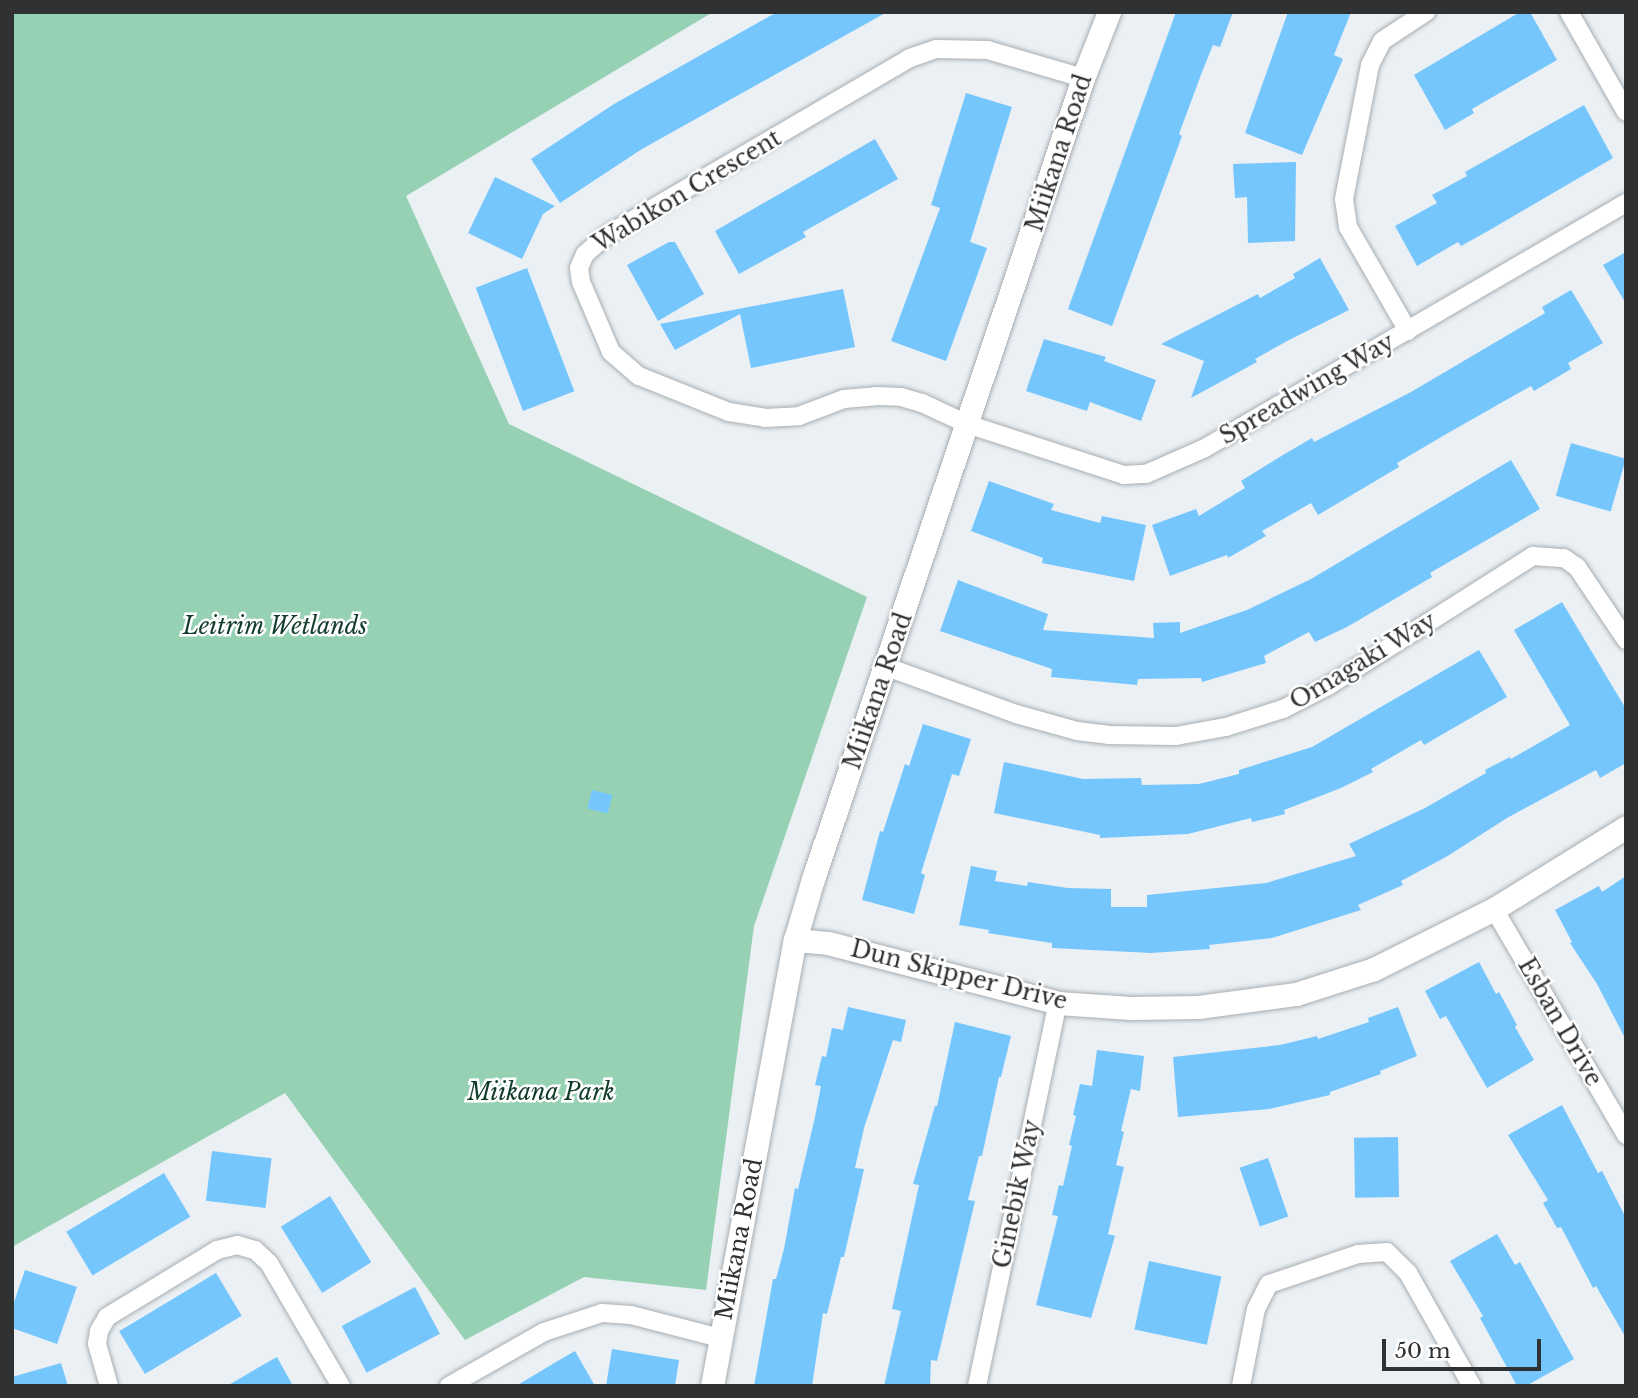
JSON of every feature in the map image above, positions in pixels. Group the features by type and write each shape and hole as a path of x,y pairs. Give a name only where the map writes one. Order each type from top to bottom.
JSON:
{"street":[{"name":"Miikana Road","path":"712,1386 795,940 813,879 887,667 1083,78 1109,12"},
{"path":"1408,331 1348,228 1344,198 1370,65 1382,41 1426,12"},
{"path":"1569,12 1626,112"},
{"name":"Wabikon Crescent","path":"967,424 922,403 876,396 844,399 799,416 765,418 729,412 639,376 611,352 581,282 579,268 585,254 607,235 911,58 936,49 988,50 1083,78"},
{"name":"Spreadwing Way","path":"967,424 1124,475 1146,474 1205,449 1626,203"},
{"name":"Omagaki Way","path":"887,667 1016,714 1077,731 1108,735 1176,736 1226,727 1283,709 1328,686 1533,556 1564,558 1577,567 1626,640"},
{"name":"Dun Skipper Drive","path":"795,940 828,943 1058,1003 1132,1008 1199,1007 1296,994 1374,969 1494,909 1626,827"},
{"name":"Esban Drive","path":"1494,909 1626,1135"},
{"name":"Ginebik Way","path":"977,1386 1058,1003"},
{"path":"109,1386 97,1344 99,1331 107,1317 217,1250 237,1245 255,1250 270,1263 341,1386"},
{"path":"1241,1386 1256,1309 1269,1284 1358,1254 1387,1252 1408,1273 1472,1386"},
{"path":"449,1386 544,1332 602,1313 631,1315 720,1338"}],"green space":[{"name":"Leitrim Wetlands","path":"12,12 713,12 406,196 509,424 867,597 754,926 706,1290 584,1277 465,1340 285,1093 12,1247"}],"building":[{"path":"777,12 887,12 642,149 560,203 531,159 614,104"},
{"path":"1176,12 1233,12 1220,47 1213,45 1202,72 1179,134 1182,136 1112,326 1068,309"},
{"path":"1288,12 1351,12 1334,55 1343,59 1302,155 1245,133"},
{"path":"1520,12 1530,12 1557,60 1472,109 1474,113 1445,130 1414,75"},
{"path":"966,93 1012,107 970,242 987,248 946,361 891,341 940,208 931,205"},
{"path":"1584,105 1613,158 1461,246 1458,242 1417,266 1395,226 1437,203 1432,195 1467,176 1465,172"},
{"path":"875,139 898,179 803,232 806,237 739,274 715,231"},
{"path":"1296,162 1295,241 1248,243 1247,197 1235,198 1233,164"},
{"path":"495,177 555,206 543,214 522,259 468,233"},
{"path":"669,242 675,242 704,294 658,321 627,265"},
{"path":"1626,252 1626,304 1603,265"},
{"path":"1320,258 1349,310 1289,340 1255,359 1257,362 1191,398 1204,361 1161,344 1258,294 1260,298 1295,278 1293,274"},
{"path":"527,268 574,391 523,411 476,288"},
{"path":"843,289 855,347 751,368 740,314 675,350 660,324"},
{"path":"1571,290 1603,343 1568,363 1571,369 1534,391 1531,386 1448,433 1397,463 1399,467 1318,515 1311,503 1262,531 1266,536 1228,558 1227,555 1170,576 1152,525 1196,509 1199,516 1245,488 1241,481 1283,455 1312,438 1314,442 1411,392 1545,313 1542,307"},
{"path":"1044,339 1106,357 1104,361 1156,380 1141,421 1090,402 1087,411 1026,391"},
{"path":"1571,443 1626,459 1611,512 1556,496"},
{"path":"1511,460 1540,509 1430,573 1432,577 1347,627 1315,642 1309,632 1264,656 1266,663 1202,682 1201,678 1138,679 1137,685 1051,677 1052,669 940,631 958,580 1048,614 1043,630 1154,638 1153,623 1180,622 1180,633 1247,610 1311,579"},
{"path":"989,481 1054,504 1051,510 1100,523 1102,516 1146,525 1134,581 1042,563 1043,558 971,531"},
{"path":"1562,602 1626,709 1626,763 1600,778 1596,770 1507,818 1446,857 1401,881 1403,885 1358,905 1361,910 1272,938 1209,945 1210,949 1151,953 1052,948 1052,943 988,933 989,930 959,925 971,866 997,871 995,881 1027,886 1028,882 1068,888 1111,889 1111,907 1147,907 1147,895 1266,883 1356,856 1349,844 1425,808 1486,773 1485,770 1510,757 1511,759 1570,725 1514,630"},
{"path":"1479,650 1507,697 1424,745 1421,740 1371,769 1373,772 1341,788 1284,810 1285,814 1252,822 1251,818 1188,834 1100,838 1100,835 994,813 1004,762 1083,779 1141,778 1142,785 1199,784 1239,774 1239,770 1312,747"},
{"path":"923,724 971,739 959,776 952,774 921,873 925,875 914,914 862,900 880,831 883,832 905,764 909,766"},
{"path":"592,790 612,795 608,814 587,808"},
{"path":"1626,876 1626,1040 1597,984 1570,943 1572,942 1555,910 1599,886 1602,892"},
{"path":"1479,962 1496,994 1499,992 1534,1060 1487,1088 1446,1016 1440,1019 1425,991"},
{"path":"848,1007 906,1020 901,1042 893,1040 864,1128 855,1168 864,1169 844,1257 841,1257 827,1314 823,1313 812,1386 754,1386 773,1279 776,1279 784,1249 795,1188 798,1189 815,1117 821,1086 815,1085 822,1056 826,1057 832,1028 843,1030"},
{"path":"1398,1007 1417,1056 1380,1071 1381,1074 1330,1092 1330,1095 1269,1109 1178,1117 1173,1057 1280,1045 1317,1036 1318,1039 1369,1022 1368,1018"},
{"path":"955,1022 1011,1036 982,1156 979,1156 968,1200 975,1201 937,1361 931,1360 930,1386 884,1386 901,1311 892,1309 919,1185 913,1184 937,1106"},
{"path":"1097,1050 1144,1056 1140,1091 1131,1089 1121,1131 1124,1132 1116,1165 1124,1167 1108,1234 1115,1236 1091,1318 1036,1305 1058,1216 1052,1215 1059,1185 1063,1186 1072,1146 1069,1145 1080,1084 1092,1086"},
{"path":"1562,1105 1598,1173 1602,1171 1626,1218 1626,1338 1596,1286 1593,1288 1561,1227 1557,1228 1543,1203 1548,1200 1508,1135"},
{"path":"1398,1137 1399,1197 1355,1198 1354,1138"},
{"path":"212,1151 272,1158 265,1208 206,1201"},
{"path":"1268,1158 1288,1217 1260,1226 1240,1168"},
{"path":"164,1173 190,1217 93,1275 66,1232"},
{"path":"330,1196 371,1262 322,1293 281,1227"},
{"path":"1497,1234 1515,1265 1520,1262 1574,1359 1526,1386 1517,1386 1480,1318 1483,1316 1450,1261"},
{"path":"1149,1261 1221,1276 1207,1345 1134,1329"},
{"path":"25,1270 77,1287 57,1344 12,1328 12,1308"},
{"path":"216,1273 242,1316 145,1374 119,1331"},
{"path":"415,1287 440,1334 367,1373 342,1326"},
{"path":"612,1349 679,1360 675,1386 606,1386"},
{"path":"575,1351 595,1386 516,1386 556,1362"},
{"path":"277,1357 293,1386 227,1386 261,1366"},
{"path":"61,1363 68,1386 12,1386 12,1377"}],"park label":[{"name":"Miikana Park","path":"541,1092"}]}
